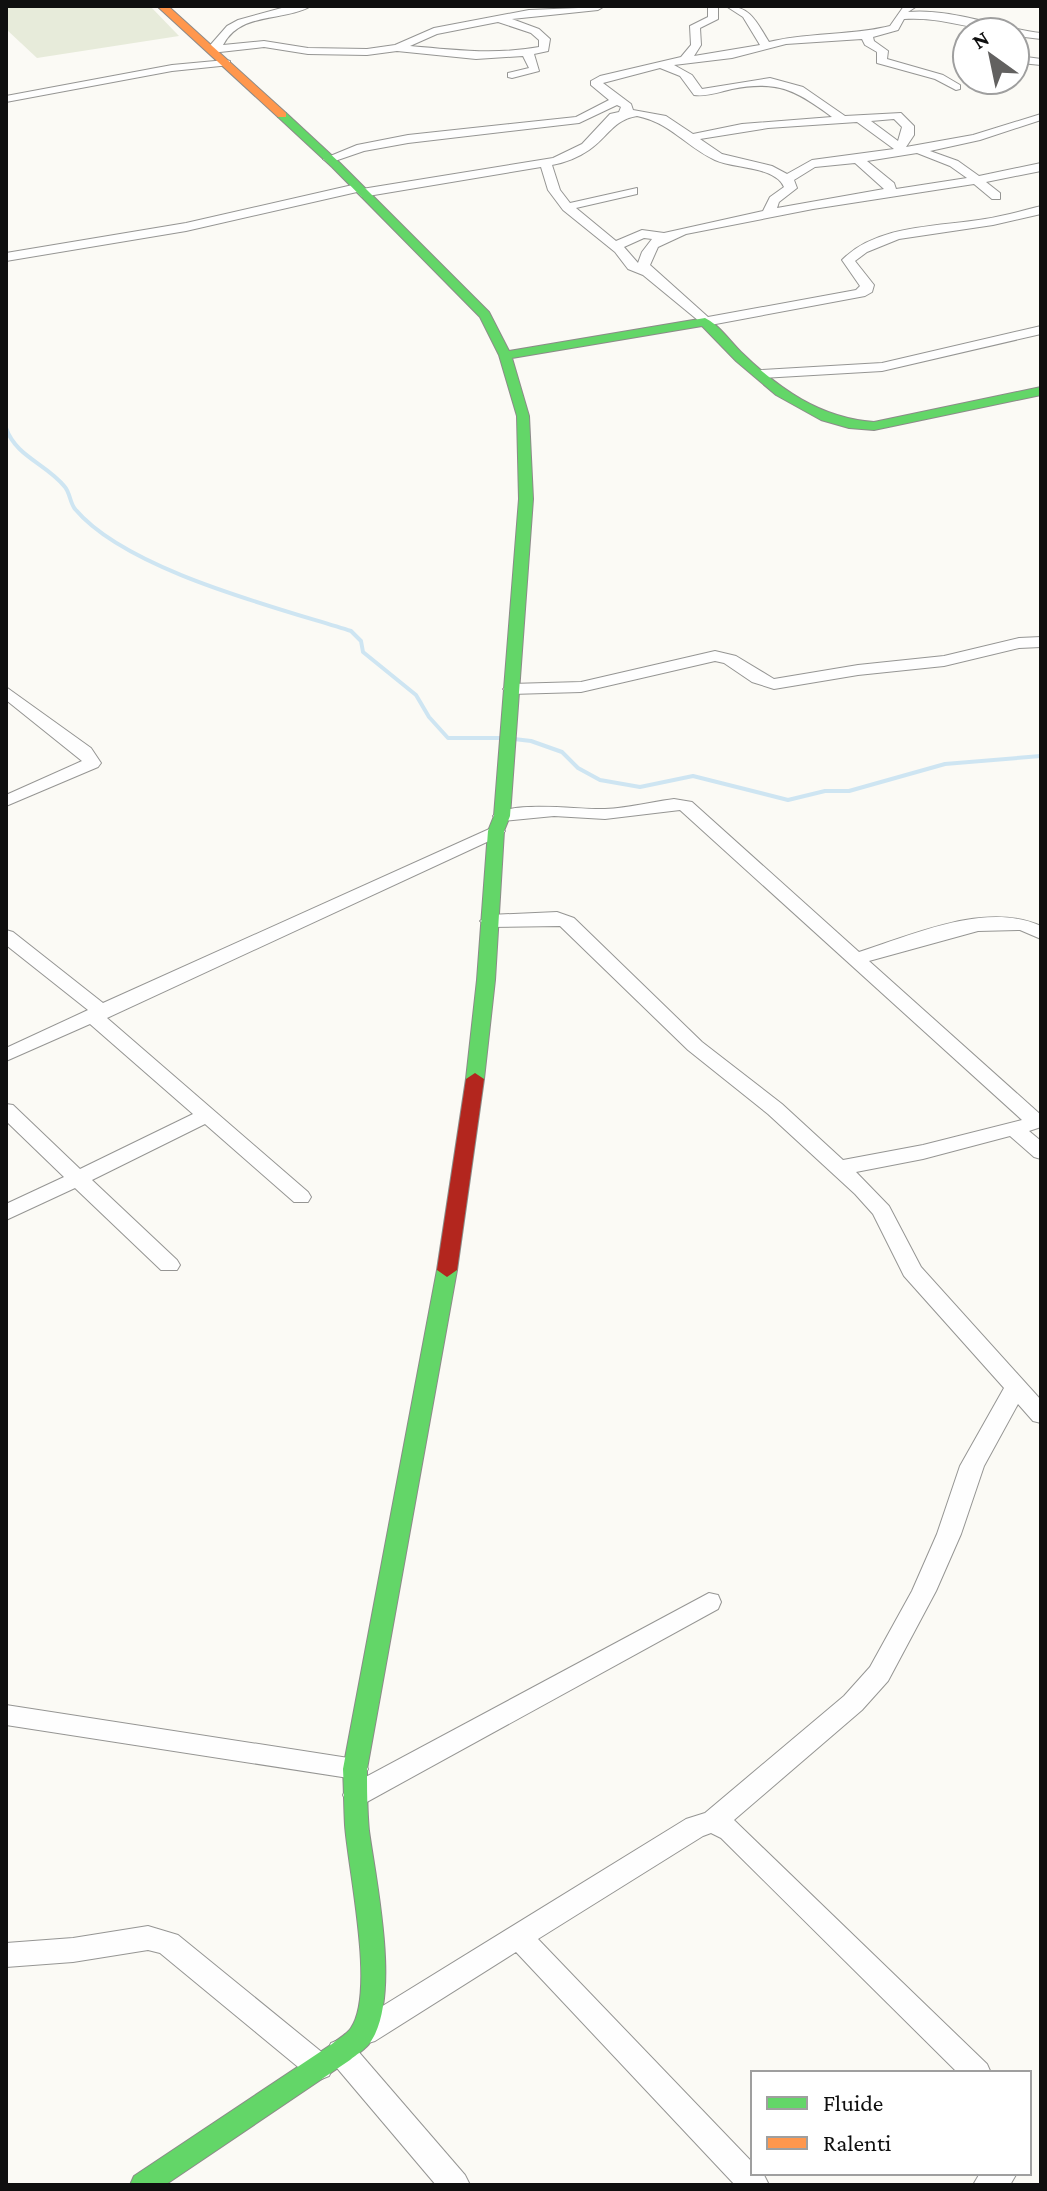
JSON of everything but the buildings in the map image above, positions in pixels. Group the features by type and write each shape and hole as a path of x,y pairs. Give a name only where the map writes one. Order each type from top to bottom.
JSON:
{"street":[{"path":"162,6 218,53 329,159 485,315 505,355 523,416 526,499 481,1028 449,1261 355,1782 372,1967 370,1998 341,2051"},
{"path":"218,53 232,28 272,13 306,6"},
{"path":"685,60 696,45 695,26 713,19 713,6"},
{"path":"731,6 747,15 766,46"},
{"path":"397,48 434,31 529,13 598,7"},
{"path":"6,257 186,227 359,190 546,164 586,147 628,109 595,83 659,64 732,55 794,40 867,35 894,28 904,10 951,19"},
{"path":"6,99 172,68 218,53 264,44 308,51 356,52 397,48 450,56 544,50 545,39 535,31 500,19"},
{"path":"867,35 869,43 883,51 881,61 951,81"},
{"path":"512,75 535,69 532,58 526,53"},
{"path":"659,64 683,72 698,93 751,83 783,83 803,91 841,118"},
{"path":"579,120 617,100"},
{"path":"593,112 606,118"},
{"path":"329,159 361,148 408,139 637,113 662,118 730,162 768,169 787,179 791,188 774,200 769,212"},
{"path":"691,138 733,127 897,115 906,122 909,131 901,149"},
{"path":"787,179 812,164 858,159 901,149 944,147 1018,121 1041,117"},
{"path":"860,119 901,149 938,156 967,170 1014,216"},
{"path":"858,159 890,186 890,191 881,196"},
{"path":"546,164 554,190 567,207 615,246 628,261 646,266 728,348 805,407 850,426 874,426 1041,391"},
{"path":"646,266 652,246 666,237 769,212 881,196 1041,167"},
{"path":"996,196 999,186 1015,172"},
{"path":"567,207 633,191"},
{"path":"505,355 860,293 867,289 867,285 848,260 870,246 911,234 1041,210"},
{"path":"615,246 646,234 666,237"},
{"path":"760,374 882,367 1041,330"},
{"path":"511,689 581,687 723,655 761,681 774,684 858,670 944,661 1019,643 1041,642"},
{"path":"6,692 85,752 92,763 6,801"},
{"path":"6,1055 98,1015 499,824 554,811 605,814 674,804 686,806 1039,1121"},
{"path":"489,921 563,919 695,1046 775,1109 882,1211 912,1271 1041,1415"},
{"path":"859,958 989,924 1026,924 1041,933"},
{"path":"6,936 301,1197"},
{"path":"6,1110 169,1265"},
{"path":"6,1213 207,1115"},
{"path":"839,1168 923,1152 1039,1121"},
{"path":"1013,1128 1041,1152"},
{"path":"143,2185 341,2051 672,1841 695,1827 713,1822 853,1703 879,1674 924,1591 949,1534 963,1485 1016,1387"},
{"path":"6,1715 355,1782 709,1602"},
{"path":"713,1822 730,1830 975,2071"},
{"path":"6,1955 73,1950 148,1938 168,1943 341,2051 455,2185"},
{"path":"520,1938 754,2185"}],"green space":[{"path":"6,6 150,6 179,36 37,58 6,29"}],"waterway":[{"path":"6,428 24,453 58,479 75,509 98,531 129,550 204,584 351,631 361,641 363,652 416,695 429,717 448,738 501,738"},
{"path":"514,739 531,741 562,752 578,768 600,780 640,787 693,776 788,800 825,791 849,791 945,764 1041,756"}],"traffic: fast":[{"path":"282,115 485,315 505,355 523,416 526,499 502,816 496,831 486,980 475,1079"},
{"path":"505,355 705,322 740,358 780,392 825,417 849,424 874,426 1041,391"},
{"path":"143,2185 341,2052 360,2036 368,2017 372,1993 371,1934 357,1826 355,1769 447,1270"}],"traffic: slow":[{"path":"162,6 282,115"}],"traffic: jam":[{"path":"447,1270 475,1079"}]}
